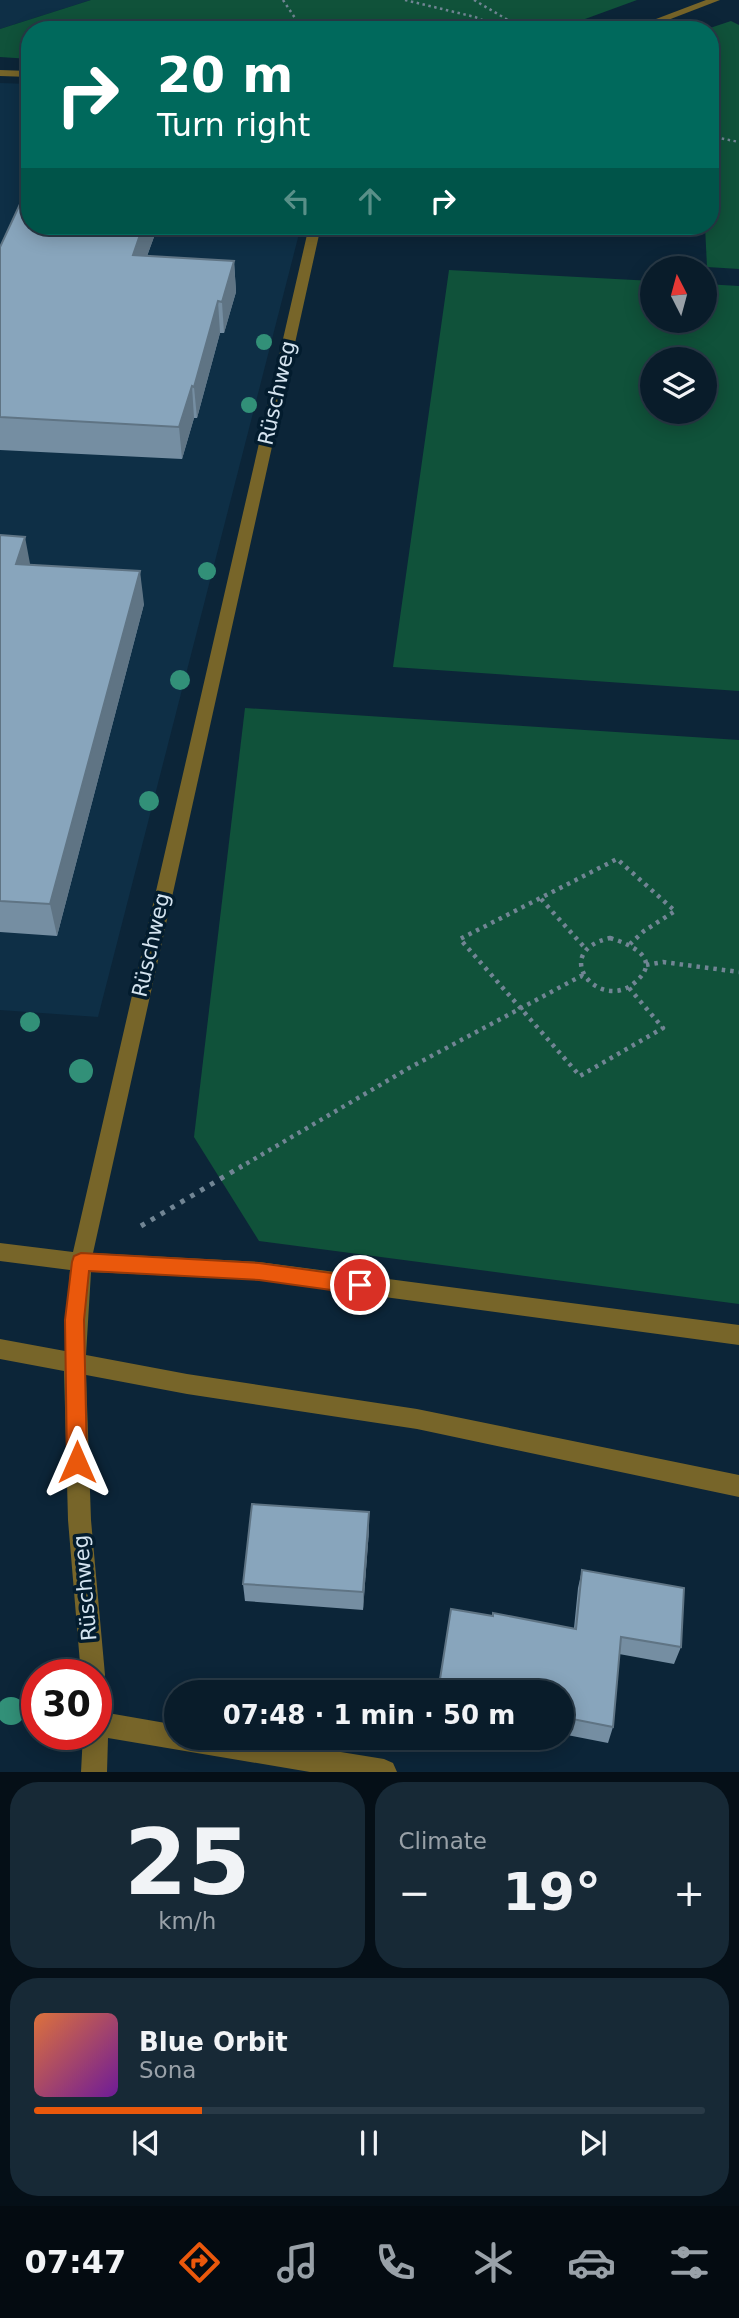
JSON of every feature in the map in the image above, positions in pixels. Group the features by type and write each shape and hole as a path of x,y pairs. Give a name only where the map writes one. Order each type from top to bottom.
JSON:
{"street":[{"path":"657,21 715,0"},
{"path":"0,73 21,74"},
{"name":"Rüschweg","path":"91,1659 77,1511 75,1320 81,1262 313,235"},
{"path":"0,1252 81,1262 259,1271 739,1335"},
{"path":"0,1349 76,1365 417,1419 739,1486"},
{"path":"112,1726 164,1735"},
{"path":"94,1772 95,1750"},
{"path":"255,1750 384,1772"}],"path":[{"path":"283,0 297,21"},
{"path":"405,0 483,21"},
{"path":"474,0 510,21"},
{"path":"719,138 739,142"},
{"path":"629,988 663,1028 580,1076 460,939 617,859 675,911 643,931 631,944"},
{"path":"541,898 585,948"},
{"path":"139,1227 409,1068 519,1008 581,976 608,990 629,988 643,978 646,965 643,957 631,944 610,938 598,940 585,948 581,956 580,968 587,979"},
{"path":"646,965 663,962 739,972"}],"shaded area":[{"path":"0,0 91,0 21,21 0,29"},
{"path":"0,83 21,84 21,235 299,235 98,1017 0,1010"}],"green space":[{"path":"91,0 637,0 580,21 25,21"},
{"path":"731,21 739,25 739,269 718,268 718,256 706,256 705,235 719,235 719,25"},
{"path":"21,22 21,58 0,57 0,29"},
{"path":"449,270 640,280 640,333 717,333 718,285 739,286 739,691 393,667"},
{"path":"245,708 739,740 739,1304 259,1241 194,1137"}],"building":[{"path":"20,204 21,235 140,235 133,255 234,261 222,302 218,301 194,387 192,386 179,427 0,417 0,247"},
{"path":"0,535 25,537 16,564 140,571 50,904 0,901"},
{"path":"252,1504 369,1512 363,1592 243,1584"},
{"path":"582,1570 684,1588 681,1647 621,1637 613,1727 574,1719 574,1680 440,1680 451,1609 493,1616 493,1613 576,1629"}],"route":[{"path":"77,1462 75,1320 81,1262 259,1271 360,1285"}]}
